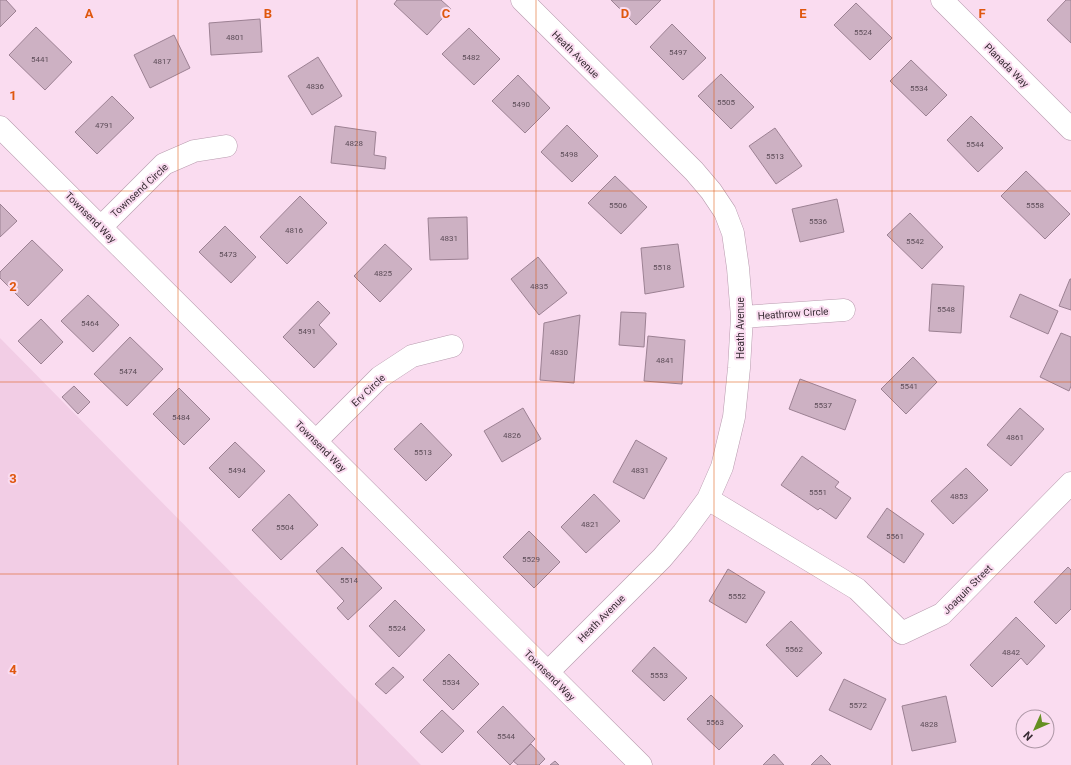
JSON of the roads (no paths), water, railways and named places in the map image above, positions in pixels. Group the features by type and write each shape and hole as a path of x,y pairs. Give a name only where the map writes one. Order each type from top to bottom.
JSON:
{"street":[{"name":"Heath Avenue","path":"522,0 712,191 725,212 733,233 742,316 734,417 722,467 708,499 662,558 548,672"},
{"name":"Planada Way","path":"942,0 1071,130"},
{"name":"Townsend Way","path":"0,127 641,765"},
{"name":"Townsend Circle","path":"101,227 164,164 194,151 226,146"},
{"name":"Heathrow Circle","path":"742,316 844,310"},
{"name":"Erv Circle","path":"316,440 380,377 412,356 452,346"},
{"name":"Joaquin Street","path":"708,499 857,589 902,632 942,614 1071,483"}]}
